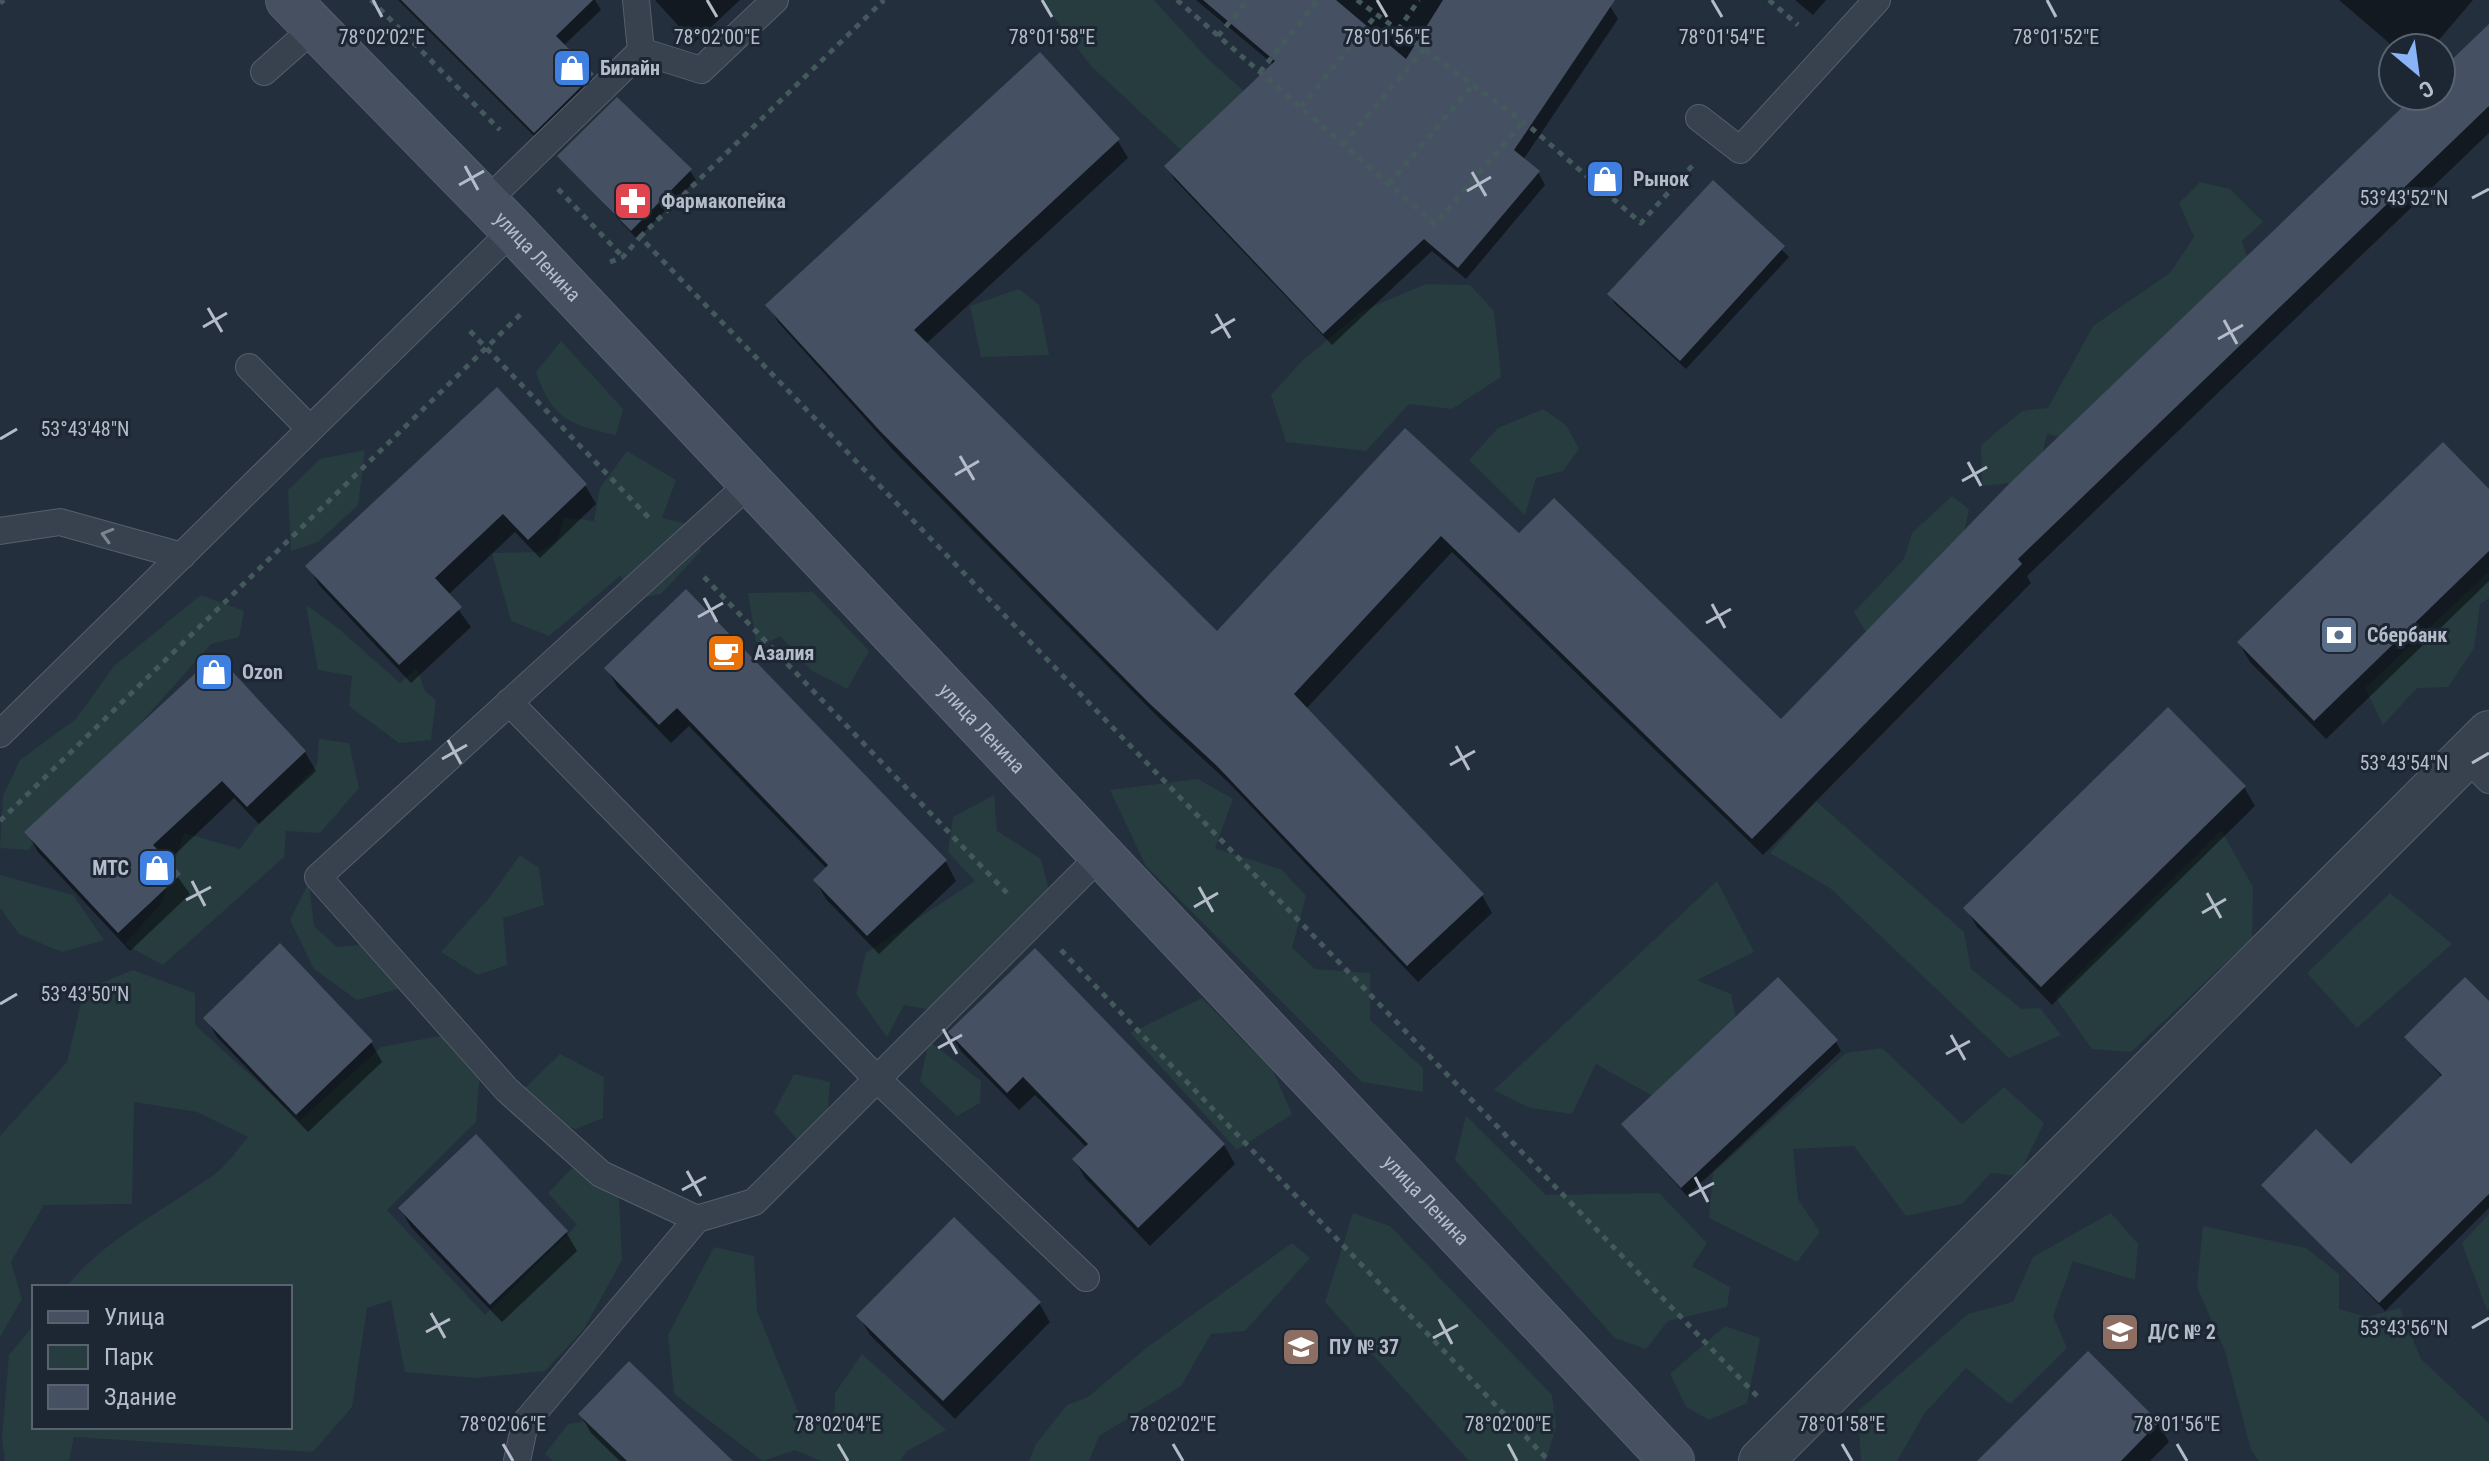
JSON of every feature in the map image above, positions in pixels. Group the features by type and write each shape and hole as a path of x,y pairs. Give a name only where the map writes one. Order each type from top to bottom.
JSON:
{"main road":[{"name":"улица Ленина","path":"302,14 558,278 1672,1461"}],"street":[{"path":"1776,1446 2481,757"}],"lane":[{"path":"0,734 440,301 499,216 641,51 636,0"},
{"path":"641,51 701,70 775,0"},
{"path":"1699,118 1740,150 1877,0"},
{"path":"264,72 302,14"},
{"path":"249,367 310,429"},
{"path":"697,1219 601,1174 507,1090 318,877 751,482"},
{"path":"0,531 60,522 182,556"},
{"path":"509,702 877,1079 1086,1278"},
{"path":"517,1461 525,1423 697,1219 754,1202 1101,855"}],"path":[{"path":"0,821 558,278 623,257 884,0"},
{"path":"1178,0 1435,224 1523,122"},
{"path":"1218,36 1248,0"},
{"path":"1260,72 1318,0"},
{"path":"1357,0 1523,122 1641,223 1721,135"},
{"path":"1398,30 1419,0"},
{"path":"1301,107 1377,14"},
{"path":"1343,145 1424,49"},
{"path":"1389,184 1473,85"},
{"path":"640,237 1776,1446"},
{"path":"440,301 1549,1461"}],"green space":[{"path":"1041,0 1154,0 1206,57 1258,104 1193,161 1091,66"},
{"path":"2200,182 2230,189 2263,222 2242,241 2257,289 2084,443 2047,434 2036,480 1982,486 1981,445 2022,411 2048,408 2093,326 2170,273 2194,237 2179,203"},
{"path":"1426,284 1470,285 1494,311 1501,377 1452,409 1409,404 1366,451 1286,442 1271,395 1302,361 1362,311"},
{"path":"1019,289 1039,305 1049,355 981,357 970,306"},
{"path":"561,341 623,409 616,435 575,423 556,410 549,400 536,372"},
{"path":"1543,409 1566,425 1579,449 1563,471 1536,478 1525,515 1469,460 1498,428"},
{"path":"365,450 358,505 318,542 291,551 288,490 320,459"},
{"path":"627,451 676,480 662,518 691,525 701,551 661,594 627,601 621,575 549,636 511,621 492,553 538,552 557,541 564,517 594,521 600,488"},
{"path":"1952,496 1969,509 1962,542 1872,642 1854,612 1904,559 1912,533"},
{"path":"2489,571 2489,598 2480,604 2474,648 2448,687 2417,688 2383,725 2365,688"},
{"path":"813,592 869,651 847,689 811,670 780,636 757,648 748,593"},
{"path":"201,595 244,611 239,637 211,644 28,850 0,848 3,796 20,760 76,719 114,666"},
{"path":"306,605 338,628 400,683 417,668 425,691 436,700 431,740 399,743 349,706 352,676 318,670"},
{"path":"319,739 349,743 359,788 320,833 286,831 284,857 163,965 124,944 162,902 184,833 240,849 255,828 317,765"},
{"path":"1198,779 1233,799 1215,848 1282,870 1306,896 1292,948 1315,969 1370,973 1370,1020 1423,1068 1423,1092 1362,1082 1146,866 1110,790"},
{"path":"994,795 997,831 1041,859 1051,899 954,1014 904,1005 887,1037 856,994 866,953 975,881 948,852 953,817"},
{"path":"1816,801 1964,932 1971,969 2022,1009 2040,1008 2061,1035 2009,1058 1830,888 1770,853"},
{"path":"2221,830 2253,887 2252,938 2131,1052 2092,1049 2055,997"},
{"path":"520,855 539,868 544,905 503,918 507,965 478,975 441,952 490,897"},
{"path":"0,875 73,895 104,940 62,952 19,934 0,908"},
{"path":"1717,881 1754,952 1697,980 1731,994 1740,1038 1665,1103 1596,1064 1572,1114 1530,1108 1494,1090"},
{"path":"309,882 314,926 337,947 382,943 405,958 398,989 357,1000 314,969 290,920"},
{"path":"2390,893 2452,944 2357,1028 2307,973"},
{"path":"133,970 195,993 195,1025 300,1120 381,1047 451,1034 480,1070 476,1122 387,1210 485,1315 577,1225 548,1193 575,1165 619,1196 622,1260 584,1329 545,1371 474,1378 405,1372 391,1300 367,1308 352,1407 313,1452 74,1437 69,1461 5,1461 2,1438 9,1355 32,1327 32,1429 292,1429 292,1285 68,1285 117,1239 215,1174 248,1137 197,1112 134,1102 132,1204 44,1205 11,1262 22,1299 0,1337 0,1136 67,1062 84,990"},
{"path":"1202,998 1273,1071 1292,1114 1237,1150 1130,1033"},
{"path":"929,1041 981,1081 980,1103 957,1116 920,1081"},
{"path":"1882,1048 1962,1124 2004,1087 2044,1123 2018,1176 1991,1173 1962,1204 1906,1216 1854,1146 1793,1149 1798,1199 1820,1232 1797,1262 1709,1218 1713,1173 1846,1053"},
{"path":"560,1054 604,1077 603,1118 576,1129 545,1119 524,1089"},
{"path":"794,1074 830,1082 827,1119 801,1144 774,1112"},
{"path":"1466,1116 1546,1195 1659,1193 1707,1243 1692,1266 1730,1287 1727,1307 1668,1321 1646,1349 1615,1338 1455,1160"},
{"path":"1353,1213 1390,1226 1552,1395 1556,1426 1546,1461 1469,1461 1325,1302"},
{"path":"2111,1213 2138,1244 2135,1280 2073,1261 2053,1316 2067,1348 2010,1404 1966,1368 1924,1414 1897,1461 1861,1461 1858,1411 1968,1314 2013,1302 2033,1257"},
{"path":"2489,1214 2489,1309 2487,1310 2462,1243"},
{"path":"2203,1226 2306,1248 2339,1274 2339,1309 2367,1317 2400,1308 2421,1359 2489,1423 2489,1461 2259,1461 2251,1450 2225,1351 2197,1287"},
{"path":"1292,1243 1310,1258 1245,1331 1211,1334 1181,1386 1099,1436 1089,1461 1029,1461 1036,1444 1067,1405 1088,1397 1149,1346"},
{"path":"714,1247 754,1256 757,1311 804,1426 834,1424 835,1393 862,1354 946,1430 907,1451 900,1461 821,1461 795,1450 763,1461 674,1394 668,1335"},
{"path":"1725,1326 1760,1338 1747,1403 1709,1420 1686,1407 1670,1374"},
{"path":"598,1420 645,1461 553,1461 545,1454 568,1424"}],"building":[{"path":"401,0 593,0 556,36 594,74 534,133"},
{"path":"1203,0 1336,0 1406,59 1443,0 1615,0 1514,150 1540,171 1458,268 1424,239 1323,334 1164,166 1275,61"},
{"path":"2489,24 2489,106 2018,559 2022,564 1752,839 1441,536 1294,694 1484,894 1407,966 1217,766 1149,703 880,431 765,305 1040,52 1120,139 914,330 1217,631 1405,428 1519,533 1554,498 1781,719 2010,483 2397,112 2457,112 2457,55"},
{"path":"617,97 692,169 631,231 557,156"},
{"path":"1713,180 1785,246 1680,361 1607,294"},
{"path":"497,387 587,484 528,540 503,514 435,578 462,607 399,665 305,566"},
{"path":"2443,442 2489,489 2489,551 2314,721 2237,642"},
{"path":"686,589 947,860 867,936 813,880 828,865 677,708 659,725 604,668"},
{"path":"216,654 306,751 247,807 222,781 153,845 181,874 118,933 24,832"},
{"path":"2168,707 2246,786 2041,987 1963,908"},
{"path":"280,943 373,1041 296,1115 203,1018"},
{"path":"1035,948 1225,1144 1138,1228 1072,1159 1088,1144 1023,1077 1007,1093 948,1032"},
{"path":"1778,977 1838,1040 1681,1188 1621,1124"},
{"path":"2465,977 2489,1001 2489,1194 2379,1303 2261,1185 2316,1129 2351,1164 2442,1075 2404,1037"},
{"path":"476,1134 568,1231 490,1305 398,1208"},
{"path":"954,1217 1041,1302 943,1401 856,1316"},
{"path":"2088,1351 2159,1422 2121,1461 1977,1461"},
{"path":"629,1361 733,1461 627,1461 578,1414"}],"place":[{"name":"Билайн","path":"572,68"},
{"name":"Рынок","path":"1605,179"},
{"name":"Фармакопейка","path":"633,201"},
{"name":"Сбербанк","path":"2339,635"},
{"name":"Азалия","path":"726,653"},
{"name":"Ozon","path":"214,672"},
{"name":"МТС","path":"157,868"},
{"name":"Д/С № 2","path":"2120,1332"},
{"name":"ПУ № 37","path":"1301,1347"}]}
